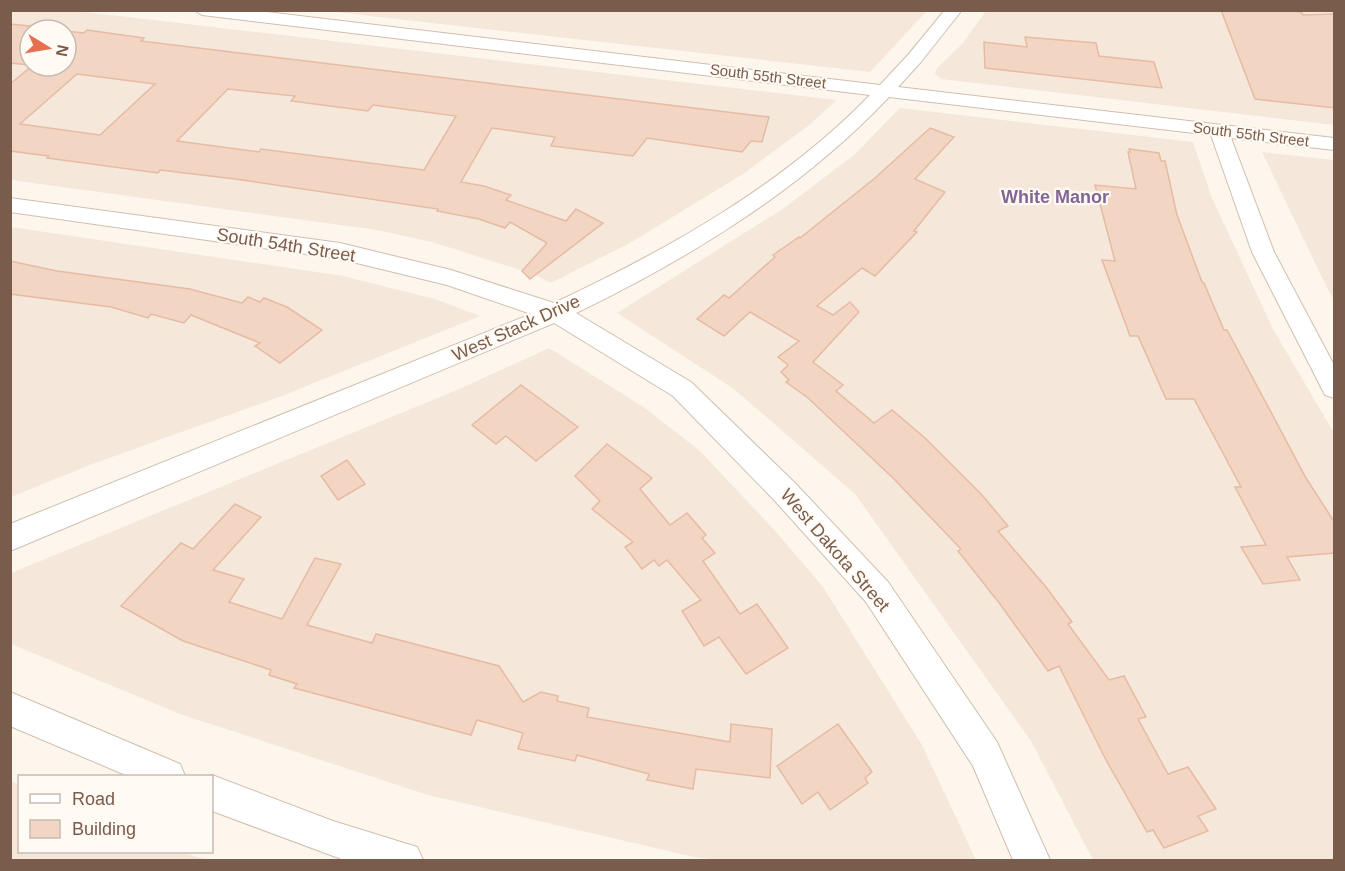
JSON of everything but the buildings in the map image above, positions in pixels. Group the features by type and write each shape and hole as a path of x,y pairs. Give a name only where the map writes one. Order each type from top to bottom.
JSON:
{"street":[{"name":"South 55th Street","path":"202,10 1335,144"},
{"name":"West Stack Drive","path":"10,538 556,313 661,260 753,203 832,142 939,31 954,10"},
{"path":"1219,131 1263,252 1335,388"},
{"name":"South 54th Street","path":"10,205 340,251 451,278 556,313"},
{"name":"West Dakota Street","path":"556,313 682,389 786,492 877,592 985,754 1032,861"},
{"path":"10,710 163,775"},
{"path":"213,793 333,838 404,861"}],"shaded area":[{"path":"927,10 870,72 326,11"},
{"path":"11,11 76,11 837,100 808,126 743,174 630,243 551,283 533,274 432,242 377,230 11,180"},
{"path":"986,11 1334,11 1334,125 941,79 935,74 937,68 962,44"},
{"path":"900,108 1193,142 1212,198 1273,329 1334,433 1334,860 1093,860 1031,741 855,494 734,389 617,313 784,208 854,155"},
{"path":"1262,152 1334,160 1334,300 1328,290"},
{"path":"11,227 343,276 435,299 480,316 282,396 87,466 11,497"},
{"path":"549,348 645,408 700,451 778,534 823,587 922,745 976,860 718,860 694,857 428,795 180,714 11,644 11,573 457,390"},
{"path":"11,781 18,784 18,853 184,853 207,860 11,860"}],"district":[{"name":"White Manor","path":"1055,197"}]}
